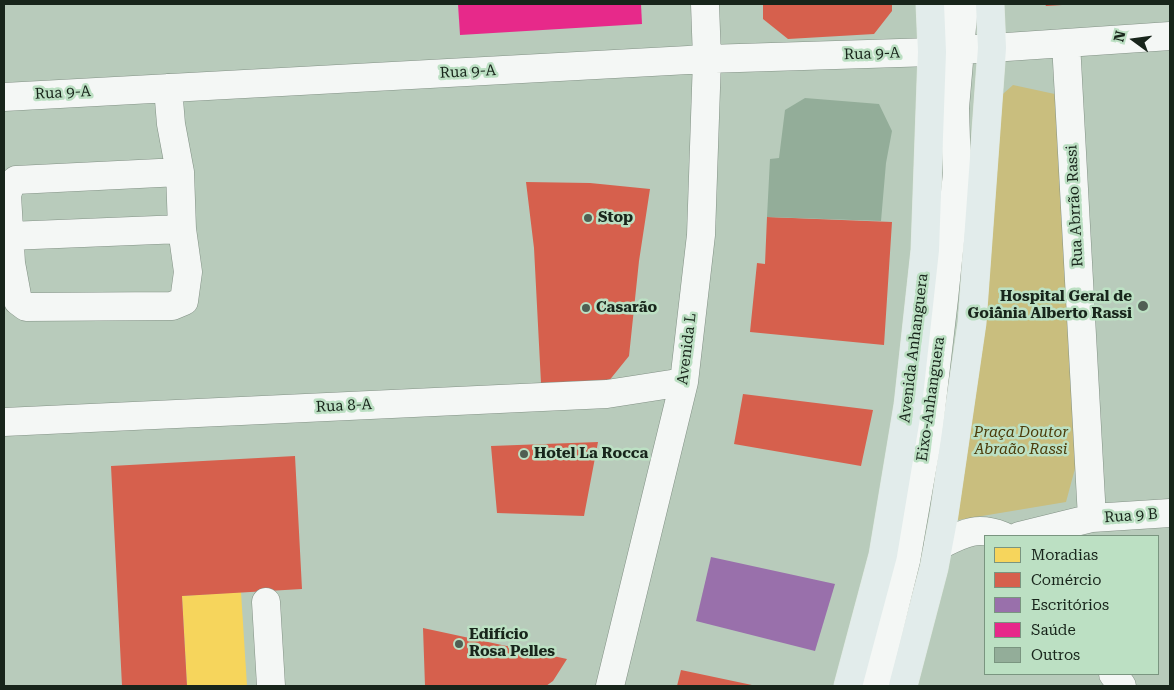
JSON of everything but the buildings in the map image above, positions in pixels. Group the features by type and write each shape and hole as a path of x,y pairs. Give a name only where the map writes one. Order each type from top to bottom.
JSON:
{"main road":[{"name":"Avenida Anhanguera","path":"848,686 883,555 908,405 948,50 930,4"},
{"path":"903,686 928,596 944,515 972,323 992,48 990,4"}],"street":[{"name":"Avenida L","path":"610,686 684,382 701,235 708,59 705,4"},
{"name":"Eixo-Anhanguera","path":"875,686 906,561 928,435 944,299 957,173 955,108 948,50 946,4"},
{"name":"Eixo-Anhanguera","path":"948,50 964,4"},
{"path":"992,48 1170,36"},
{"name":"Rua Abrrão Rassi","path":"1066,43 1086,527"},
{"name":"Rua 9-A","path":"4,97 708,59 992,48"},
{"path":"178,163 16,180 10,186 7,195 11,263 18,301 26,307 172,306 184,301 188,272 182,230 178,163 172,124 179,87"},
{"path":"9,236 182,230"},
{"name":"Rua 8-A","path":"4,422 607,394 684,382"},
{"name":"Rua 9 B","path":"1026,535 1170,513"},
{"path":"944,515 966,532"},
{"path":"938,546 966,532 993,532 1000,535"},
{"path":"266,602 271,686"},
{"path":"1114,675 1122,686"}],"green space":[{"name":"Praça Doutor Abraão Rassi","path":"1013,85 1064,96 1080,450 1066,502 952,521 995,101"}],"place":[{"name":"Stop","path":"588,218"},
{"name":"Hospital Geral de Goiânia Alberto Rassi","path":"1143,306"},
{"name":"Casarão","path":"586,308"},
{"name":"Hotel La Rocca","path":"524,454"},
{"name":"Edifício Rosa Pelles","path":"459,644"}]}
